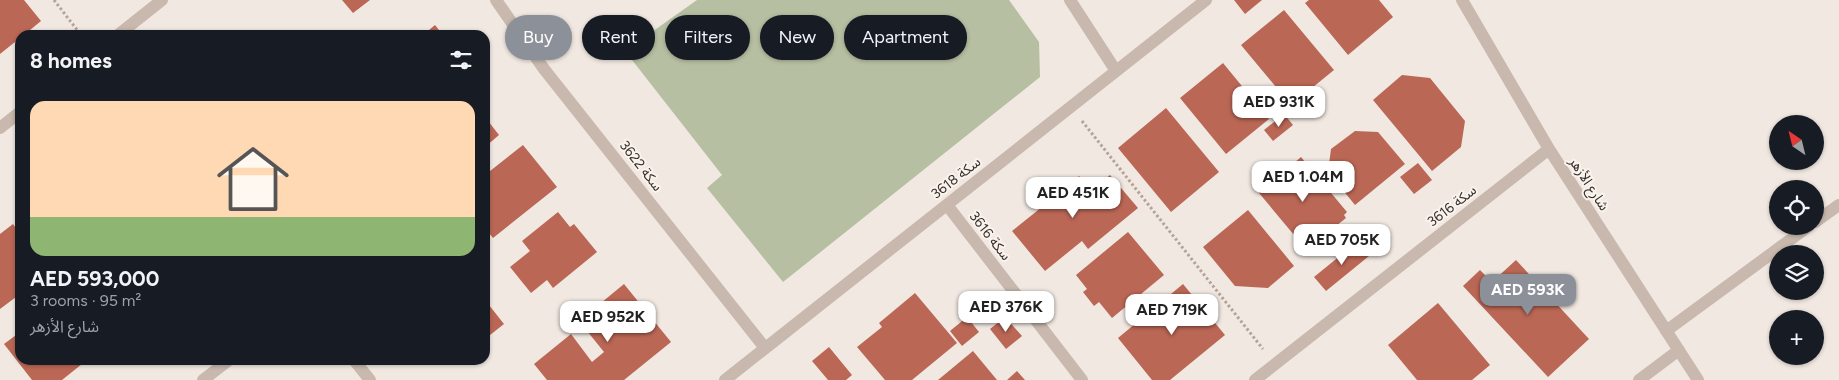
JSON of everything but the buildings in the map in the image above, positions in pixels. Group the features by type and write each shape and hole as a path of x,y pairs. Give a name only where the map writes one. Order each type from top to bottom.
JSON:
{"street":[{"path":"124,30 162,0"},
{"name":"سكة 3622","path":"496,0 544,68 765,348"},
{"path":"1070,0 1116,71"},
{"name":"سكة 3618","path":"726,380 1206,0"},
{"name":"شارع الأزهر","path":"1462,0 1549,149 1698,380"},
{"path":"0,128 15,116"},
{"name":"سكة 3616","path":"1255,380 1549,149"},
{"path":"1824,215 1839,204"},
{"name":"سكة 3616","path":"947,205 1082,380"},
{"path":"1666,331 1797,235"},
{"path":"1639,380 1678,350"},
{"path":"203,380 222,365"},
{"path":"358,365 370,380"}],"path":[{"path":"54,0 77,30"},
{"path":"1071,106 1275,364"}],"green space":[{"path":"697,0 1009,0 1039,42 1040,77 783,282 707,188 722,175 632,60 655,60 655,30 665,23 665,60 750,60 750,15 676,15"}]}
